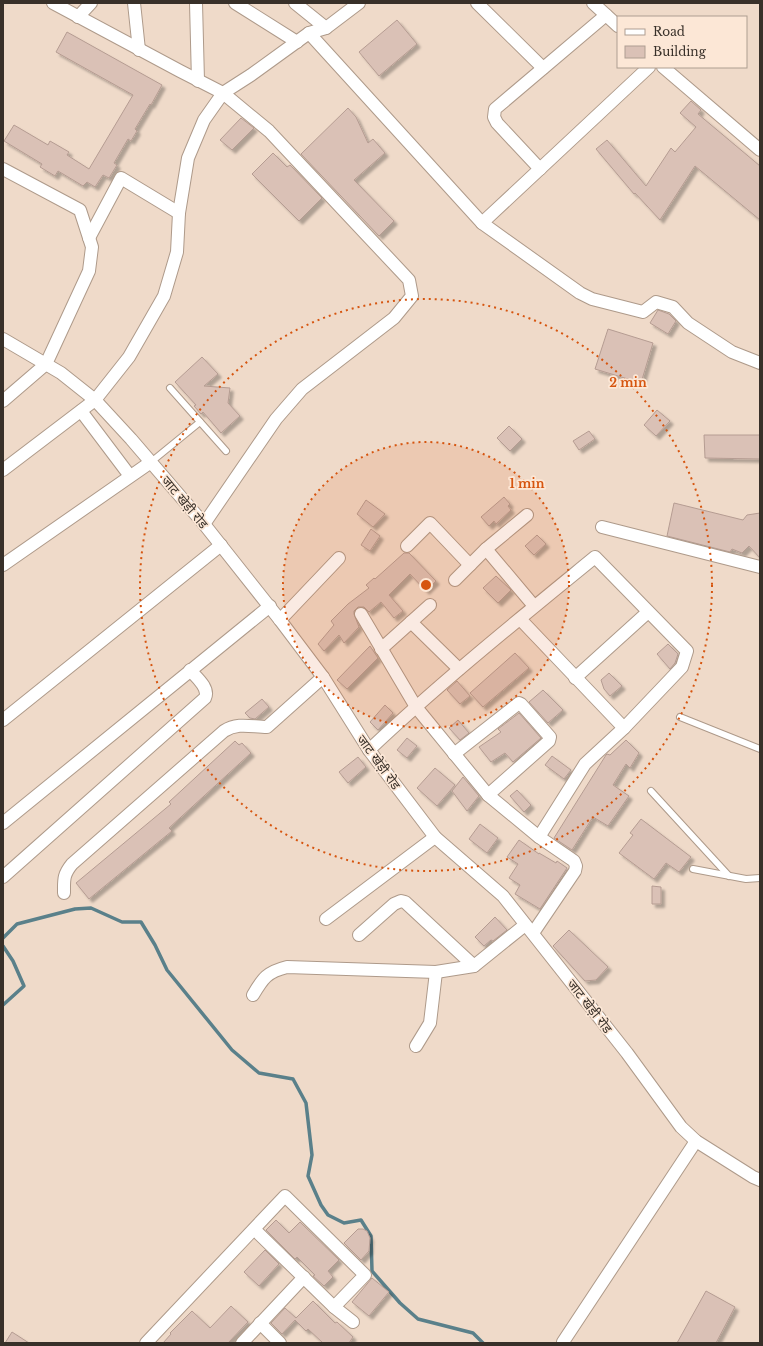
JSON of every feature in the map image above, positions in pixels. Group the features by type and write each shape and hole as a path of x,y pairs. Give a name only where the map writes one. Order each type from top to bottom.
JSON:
{"street":[{"path":"53,3 139,50 223,93 269,131 409,280 412,296 394,318 302,389 276,419 204,524"},
{"path":"78,17 91,3"},
{"path":"134,3 139,50"},
{"path":"196,3 198,81"},
{"path":"235,3 297,42"},
{"path":"295,3 326,28"},
{"path":"3,470 95,400 129,357 164,296 177,252 179,213 188,158 204,120 223,93 309,34 326,28 359,3"},
{"path":"477,3 543,68"},
{"path":"594,3 617,25"},
{"path":"540,169 497,123 494,117 495,109 606,15"},
{"path":"309,34 482,223 580,294 592,299 643,312 656,302 673,307 688,323 732,352 760,363"},
{"path":"482,223 648,68"},
{"path":"664,68 760,150"},
{"path":"3,169 80,210 92,247 89,271 46,364 3,401"},
{"path":"89,238 121,178 179,213"},
{"name":"जाट खेड़ी रोड","path":"3,339 46,364 95,400 204,524 270,606 323,677 369,750 436,837 502,896 627,1053 681,1127 696,1141 760,1180"},
{"path":"81,411 130,476"},
{"path":"3,565 150,462"},
{"path":"455,580 486,549 527,515"},
{"path":"407,546 430,523 470,565"},
{"path":"602,527 760,567"},
{"path":"3,720 221,545"},
{"path":"486,549 534,606"},
{"path":"369,750 416,706 594,556 687,651 682,667 624,728 585,764 539,836"},
{"path":"280,620 339,558"},
{"path":"381,649 430,605"},
{"path":"3,823 270,606"},
{"path":"575,678 648,612"},
{"path":"253,995 262,979 276,970 287,967 436,972 474,966 529,929 575,871 576,866 574,861 539,836 488,795 416,706 361,614"},
{"path":"520,619 624,728"},
{"path":"411,622 459,669"},
{"path":"3,877 204,698 207,694 206,690 190,670"},
{"path":"64,893 64,878 66,871 72,864 224,731 230,727 238,725 267,726 323,677"},
{"path":"454,754 518,703 521,704 550,737 549,740 488,795"},
{"path":"326,919 436,837"},
{"path":"359,935 394,904 401,901 405,902 474,966"},
{"path":"416,1046 430,1023 436,972"},
{"path":"563,1342 696,1141"},
{"path":"146,1343 285,1196 365,1275 334,1307"},
{"path":"254,1229 334,1307 353,1322"},
{"path":"242,1343 304,1277"},
{"path":"260,1324 280,1343"}],"lane":[{"path":"170,388 226,451"},
{"path":"150,462 200,422"},
{"path":"680,717 760,749"},
{"path":"651,790 729,876"},
{"path":"693,869 746,879 760,878"}],"building":[{"path":"397,20 417,44 379,76 359,52"},
{"path":"67,32 162,85 135,129 137,131 131,141 128,139 114,163 117,165 109,178 103,175 95,187 87,182 83,186 58,171 55,176 40,167 42,164 4,141 14,125 48,145 50,141 69,152 67,155 89,169 133,95 56,52"},
{"path":"691,101 701,110 698,114 760,166 760,220 695,166 660,220 635,193 634,194 596,149 607,140 646,186 671,148 675,152 696,127 680,113"},
{"path":"348,108 356,117 368,143 373,139 385,153 354,180 394,221 379,236 301,154"},
{"path":"241,118 254,128 232,150 220,140"},
{"path":"273,153 287,167 290,165 322,198 299,221 252,174"},
{"path":"658,310 669,314 676,321 668,334 650,323"},
{"path":"608,329 653,343 641,383 595,369"},
{"path":"202,357 218,374 204,386 230,388 228,403 240,416 221,433 203,412 201,414 194,406 196,405 175,382"},
{"path":"657,410 670,421 656,436 644,425"},
{"path":"509,426 522,439 510,451 497,438"},
{"path":"589,431 595,439 579,450 573,441"},
{"path":"704,435 760,435 760,459 705,458"},
{"path":"504,497 510,504 508,506 511,510 496,524 494,521 489,526 481,517"},
{"path":"366,500 385,514 373,527 357,514"},
{"path":"674,503 743,520 747,515 760,513 760,558 749,546 742,553 732,549 730,552 667,536"},
{"path":"371,529 380,536 370,551 361,545"},
{"path":"537,535 546,544 534,555 525,546"},
{"path":"404,553 409,553 436,581 426,591 410,574 389,595 403,611 394,618 381,602 369,612 364,607 358,607 354,611 354,614 359,627 344,643 339,635 324,651 318,644 334,625 331,621 348,604 369,588 366,585 374,578 375,579"},
{"path":"496,576 511,590 498,603 483,588"},
{"path":"668,644 678,654 675,663 670,669 657,654"},
{"path":"370,646 378,658 347,689 337,680"},
{"path":"515,653 529,668 483,707 470,693"},
{"path":"609,673 622,686 610,696 604,689 601,680"},
{"path":"457,681 470,696 460,704 447,690"},
{"path":"543,690 563,710 548,723 529,702"},
{"path":"262,699 269,707 255,719 250,718 245,713"},
{"path":"385,705 393,713 378,730 370,722"},
{"path":"519,713 541,738 513,762 505,753 491,762 479,747 501,732 498,729"},
{"path":"458,720 469,733 460,740 449,728"},
{"path":"407,738 417,746 407,758 397,750"},
{"path":"626,740 639,753 630,768 626,764 613,785 629,796 608,826 593,817 572,850 554,838 606,755 610,755"},
{"path":"235,741 239,745 242,743 251,753 169,828 172,831 89,899 76,883 171,804 169,802"},
{"path":"552,756 571,770 564,779 545,765"},
{"path":"358,757 366,767 348,783 339,772"},
{"path":"435,768 455,785 437,806 417,788"},
{"path":"463,777 479,796 467,811 452,791"},
{"path":"517,790 531,805 524,812 510,796"},
{"path":"641,819 691,857 679,872 666,863 654,879 619,853 633,835 630,833"},
{"path":"480,824 498,838 487,853 469,839"},
{"path":"519,840 539,854 556,863 557,861 567,868 540,909 515,894 520,885 509,878 518,864 507,857"},
{"path":"652,886 661,887 661,904 652,904"},
{"path":"495,917 507,930 484,946 475,937"},
{"path":"569,930 608,967 596,980 585,981 553,946"},
{"path":"276,1220 289,1233 300,1222 339,1260 328,1271 333,1277 324,1286 313,1276 315,1275 297,1257 295,1259 266,1230"},
{"path":"358,1229 367,1231 370,1238 369,1251 361,1260 344,1243"},
{"path":"265,1250 279,1264 259,1286 244,1272"},
{"path":"372,1278 389,1292 369,1316 352,1302"},
{"path":"706,1291 735,1307 716,1343 677,1343"},
{"path":"313,1301 335,1323 337,1322 353,1337 349,1343 323,1343 308,1329 306,1331 295,1320 282,1334 271,1323 285,1308 296,1318"},
{"path":"231,1306 248,1322 228,1343 163,1343 171,1334 170,1333 192,1311 210,1328"},
{"path":"12,1332 29,1343 5,1343"}],"waterway":[{"path":"3,938 17,924 75,909 91,908 122,922 141,922 155,945 167,970 232,1050 259,1073 293,1079 306,1103 312,1155 308,1176 321,1205 328,1215 344,1223 361,1220 371,1236 372,1271 400,1303 418,1319 473,1333 483,1343"},
{"path":"3,946 13,961 24,986 3,1005"}]}
